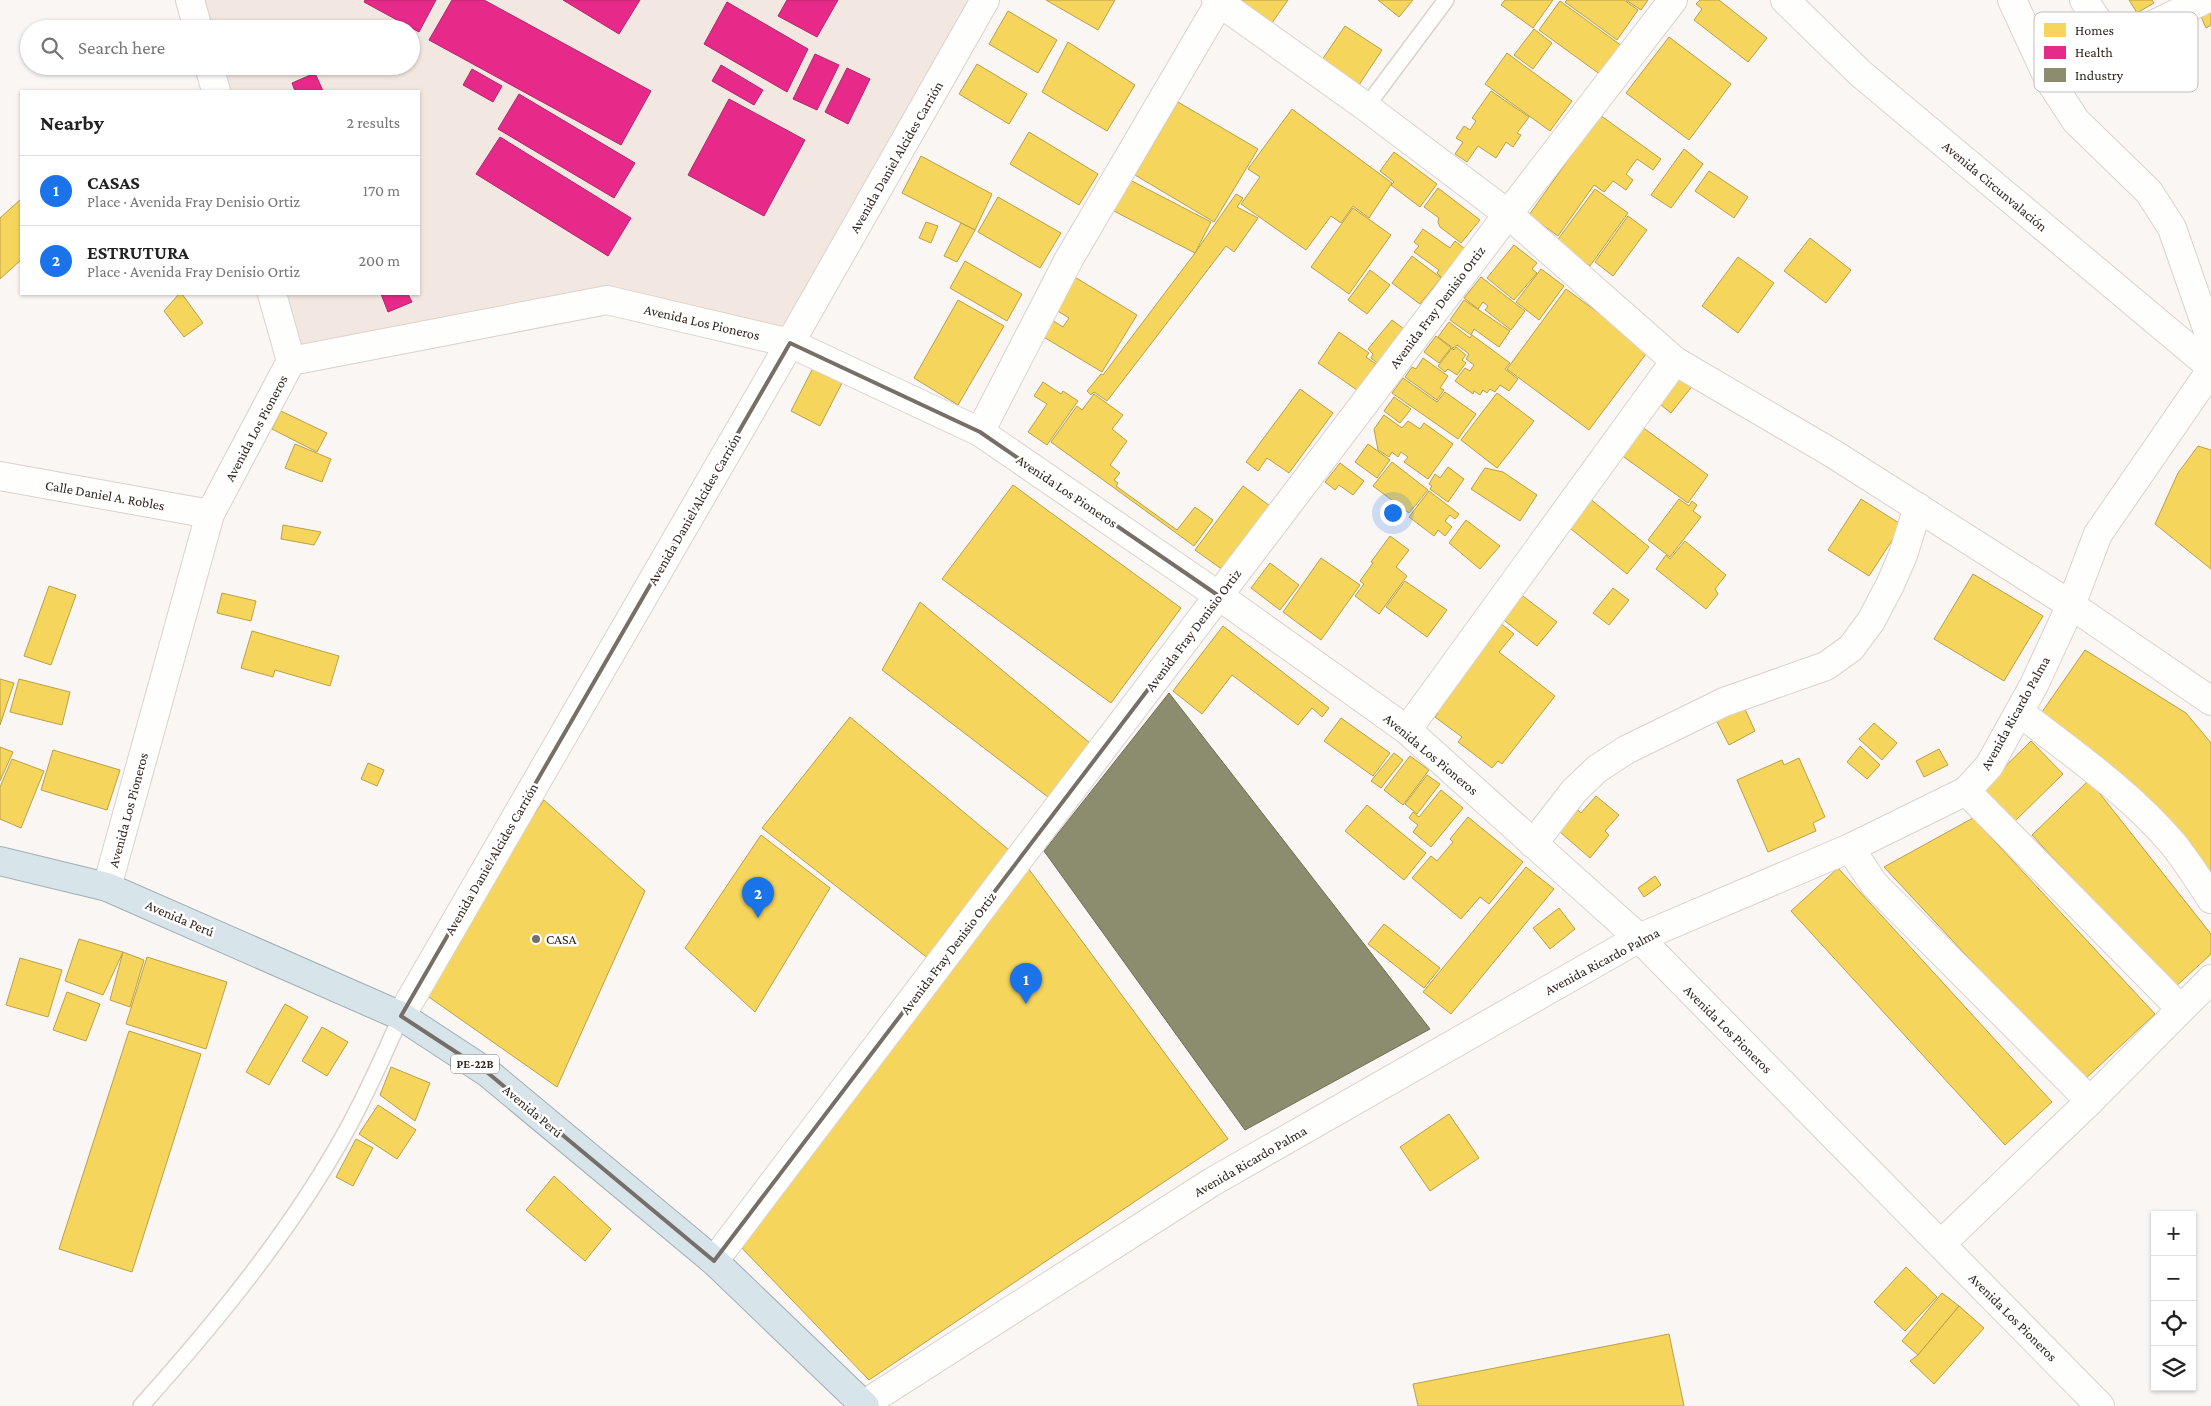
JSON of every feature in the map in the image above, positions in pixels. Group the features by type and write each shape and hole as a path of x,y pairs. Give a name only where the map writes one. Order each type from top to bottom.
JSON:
{"highway":[{"name":"Avenida Perú","path":"0,861 107,887 401,1016 488,1073 714,1262 864,1405"}],"street":[{"path":"190,0 196,20"},
{"name":"Avenida Daniel Alcides Carrión","path":"401,1016 790,343 985,0"},
{"name":"Avenida Fray Denisio Ortiz","path":"714,1262 1508,214 1673,0"},
{"name":"Avenida Circunvalación","path":"1785,0 1860,73 2211,369"},
{"path":"2012,0 2034,48"},
{"path":"2084,0 2091,12"},
{"path":"2179,12 2204,0"},
{"path":"980,432 1069,259 1219,1 1366,107 1508,214 1675,361 1832,453 1918,507 2071,605 2211,700"},
{"path":"212,75 216,90"},
{"path":"2057,92 2076,121 2149,192 2172,228 2211,340"},
{"path":"272,295 291,361"},
{"name":"Avenida Los Pioneros","path":"107,887 210,514 291,361 607,300 790,343 980,432 1219,596 1406,730 1639,938 2100,1406"},
{"path":"1406,730 1675,361"},
{"name":"Avenida Ricardo Palma","path":"864,1405 1212,1182 1639,938 1850,848 1966,791 1988,766 2034,685 2071,605 2098,534 2211,369"},
{"name":"Calle Daniel A. Robles","path":"0,476 210,514"},
{"path":"1533,844 1574,791 1597,768 1626,750 1724,702 1826,666 1851,648 1871,621 1890,585 1903,555 1918,507"},
{"path":"2019,712 2113,785 2139,810 2173,845 2211,899"},
{"path":"1966,791 2181,1008"},
{"path":"1850,848 1874,884 2090,1101"},
{"path":"1941,1244 2090,1101 2211,979"}],"lane":[{"path":"1366,107 1446,0"},
{"path":"142,1406 190,1351 243,1284 322,1172 373,1080 401,1016"}],"highlighted area":[{"path":"790,343 980,432 1219,596 714,1261 488,1073 401,1016"}],"shaded area":[{"path":"190,0 985,0 790,343 607,300 291,361 272,295 420,295 420,90 216,90 212,75 420,75 420,20 196,20"}],"building: Homes":[{"path":"1046,0 1115,0 1098,30"},
{"path":"1226,0 1288,0 1267,30"},
{"path":"1378,0 1413,0 1399,17"},
{"path":"1505,0 1553,0 1533,28 1501,5"},
{"path":"1567,0 1624,0 1638,10 1617,40 1565,2"},
{"path":"1626,0 1648,0 1641,10"},
{"path":"1700,0 1719,0 1767,38 1748,62 1694,20 1702,9 1696,4"},
{"path":"2129,0 2152,0 2154,3 2139,12 2136,12"},
{"path":"1560,1 1622,46 1601,75 1539,30"},
{"path":"2211,7 2211,25 2206,28 2199,12"},
{"path":"1008,11 1057,40 1038,73 989,44"},
{"path":"1345,26 1382,50 1359,85 1322,60"},
{"path":"1534,29 1552,43 1533,69 1514,55"},
{"path":"1669,37 1731,84 1689,140 1626,93"},
{"path":"1068,42 1135,85 1107,131 1042,92"},
{"path":"1507,53 1572,101 1550,131 1485,84"},
{"path":"977,64 1027,94 1009,124 959,94"},
{"path":"1491,91 1529,117 1517,133 1521,135 1513,147 1506,142 1496,158 1478,146 1467,162 1455,154 1463,142 1456,138 1464,126 1470,130 1476,121 1472,118"},
{"path":"1178,102 1258,149 1214,222 1135,175"},
{"path":"1292,109 1392,183 1369,218 1353,206 1341,223 1331,216 1306,250 1241,204 1260,177 1248,169"},
{"path":"1600,115 1661,159 1653,170 1637,159 1626,174 1633,180 1626,190 1613,181 1604,192 1594,185 1558,236 1529,215"},
{"path":"1029,132 1098,174 1079,205 1010,164"},
{"path":"1684,149 1703,164 1671,208 1651,195"},
{"path":"1394,152 1437,184 1420,207 1391,185 1394,182 1380,171"},
{"path":"921,156 992,194 975,230 902,193"},
{"path":"1709,171 1748,197 1734,218 1695,191"},
{"path":"1128,179 1211,222 1195,253 1112,210"},
{"path":"1438,188 1480,220 1461,243 1440,227 1439,218 1424,207"},
{"path":"1595,189 1628,213 1590,266 1556,242"},
{"path":"1236,194 1243,198 1237,207 1258,218 1234,252 1226,246 1107,401 1094,392 1091,395 1087,391 1101,374 1103,375 1195,253"},
{"path":"998,197 1061,233 1040,268 978,232"},
{"path":"20,200 20,261 0,279 0,218"},
{"path":"1353,208 1391,235 1349,294 1311,267"},
{"path":"1628,216 1647,230 1613,276 1595,262"},
{"path":"926,222 938,226 931,243 919,238"},
{"path":"961,223 975,230 957,262 944,256"},
{"path":"1423,229 1450,248 1455,241 1465,249 1443,279 1437,273 1439,270 1414,252 1419,246 1414,242"},
{"path":"1810,238 1851,270 1826,303 1784,271"},
{"path":"1514,245 1537,263 1532,269 1537,273 1514,300 1487,278"},
{"path":"1412,256 1441,278 1420,304 1392,283"},
{"path":"1738,257 1774,283 1738,333 1702,306"},
{"path":"965,261 1022,294 1007,321 950,288"},
{"path":"1541,269 1564,286 1539,320 1516,302"},
{"path":"1370,270 1390,285 1367,314 1348,300"},
{"path":"1073,276 1137,315 1102,372 1042,336 1052,320 1063,327 1069,318 1053,308"},
{"path":"1481,277 1525,311 1511,330 1485,310 1488,306 1483,302 1478,309 1464,298"},
{"path":"1566,289 1649,350 1589,430 1507,369"},
{"path":"178,295 183,295 203,323 184,337 164,311"},
{"path":"958,300 1004,326 958,405 914,378"},
{"path":"1464,300 1510,331 1499,347 1474,329 1471,335 1450,320"},
{"path":"1392,320 1404,329 1377,363 1371,358 1373,354 1368,349"},
{"path":"1449,322 1470,338 1472,335 1510,363 1505,369 1518,379 1509,391 1500,385 1495,392 1490,389 1487,393 1483,390 1480,395 1474,391 1473,394 1455,381 1465,368 1470,371 1474,365 1466,359 1469,354 1457,345 1453,348 1438,337"},
{"path":"1339,332 1369,353 1366,357 1376,364 1357,390 1318,363"},
{"path":"1436,336 1451,348 1439,363 1424,352"},
{"path":"1456,347 1466,355 1462,360 1466,363 1457,375 1448,369 1445,372 1438,366 1452,348 1454,350"},
{"path":"1423,358 1448,376 1440,388 1444,390 1437,400 1405,377 1412,367 1416,369"},
{"path":"1677,363 1698,379 1671,413 1651,397"},
{"path":"813,368 842,383 820,426 791,411"},
{"path":"1403,378 1437,402 1445,392 1476,414 1458,439 1392,393"},
{"path":"1043,382 1061,394 1063,391 1078,401 1047,445 1028,432 1047,404 1034,396"},
{"path":"1300,389 1333,413 1289,473 1267,458 1258,471 1246,462"},
{"path":"1497,393 1534,421 1497,468 1461,440"},
{"path":"1094,394 1123,415 1112,429 1127,441 1110,465 1120,473 1114,480 1118,483 1116,486 1177,530 1195,507 1213,520 1194,546 1051,442 1077,406 1082,410"},
{"path":"1394,397 1411,409 1400,423 1384,411"},
{"path":"281,411 327,433 317,452 272,429"},
{"path":"1384,415 1402,428 1408,421 1420,429 1424,423 1453,444 1428,479 1404,462 1408,457 1401,452 1398,457 1392,452 1389,457 1378,450 1374,429"},
{"path":"1638,424 1708,475 1688,503 1617,452"},
{"path":"295,444 331,459 322,482 285,468"},
{"path":"1368,444 1390,460 1377,478 1355,462"},
{"path":"2198,446 2211,450 2211,569 2155,524 2178,473"},
{"path":"1392,462 1428,490 1409,513 1373,486"},
{"path":"1340,463 1364,481 1353,495 1339,485 1335,490 1325,482"},
{"path":"1448,467 1464,479 1448,502 1430,489 1432,486 1429,484 1435,474 1440,478"},
{"path":"1485,468 1503,472 1537,495 1520,521 1471,489"},
{"path":"1572,484 1649,547 1627,574 1550,512"},
{"path":"1013,485 1181,608 1111,703 942,579"},
{"path":"1243,486 1270,506 1223,570 1195,550"},
{"path":"1429,491 1459,514 1455,519 1450,515 1445,521 1452,527 1445,536 1438,530 1434,536 1409,517"},
{"path":"1679,499 1689,506 1692,501 1697,505 1693,511 1701,517 1670,557 1648,540"},
{"path":"1861,499 1902,525 1869,576 1828,550"},
{"path":"1466,520 1500,546 1480,569 1449,543"},
{"path":"283,525 321,532 314,545 281,539"},
{"path":"1390,536 1409,550 1396,567 1407,576 1379,614 1355,596 1364,584 1360,581 1373,563 1371,562"},
{"path":"1685,541 1726,575 1715,589 1718,594 1706,609 1656,569 1666,555 1670,559"},
{"path":"1321,558 1360,585 1321,640 1283,612"},
{"path":"1270,563 1299,585 1280,610 1251,588"},
{"path":"1973,574 2043,616 2004,681 1934,639"},
{"path":"1405,581 1447,610 1427,637 1386,607"},
{"path":"49,586 76,595 51,665 24,656"},
{"path":"1613,588 1629,600 1609,625 1593,613"},
{"path":"1515,590 1557,622 1537,646 1496,614"},
{"path":"222,593 256,601 251,621 217,613"},
{"path":"920,602 1090,743 1048,797 882,670"},
{"path":"1495,619 1514,634 1499,652 1555,696 1502,764 1498,761 1492,768 1458,742 1462,737 1435,717 1438,713 1428,705"},
{"path":"1223,626 1329,708 1322,717 1312,708 1298,725 1232,675 1202,714 1173,691"},
{"path":"252,631 339,656 330,686 275,670 273,677 241,668"},
{"path":"2085,650 2186,713 2211,743 2211,881 2094,759 2042,712"},
{"path":"0,679 14,683 0,725"},
{"path":"19,679 70,692 62,725 10,712"},
{"path":"1743,705 1755,731 1729,745 1715,718"},
{"path":"850,717 1009,850 929,959 762,828"},
{"path":"1341,718 1390,753 1373,776 1324,741"},
{"path":"1874,723 1897,743 1882,760 1859,739"},
{"path":"2031,741 2063,774 2011,825 1979,792"},
{"path":"1860,746 1880,765 1867,779 1847,762"},
{"path":"0,747 13,752 0,781"},
{"path":"1939,749 1948,765 1924,777 1916,761"},
{"path":"53,750 120,770 107,810 41,790"},
{"path":"1394,753 1403,760 1381,788 1371,781"},
{"path":"1410,756 1429,770 1403,805 1384,790"},
{"path":"1799,758 1825,817 1813,823 1816,831 1768,852 1737,780 1782,760 1784,765"},
{"path":"12,759 44,771 21,828 0,819 0,787"},
{"path":"368,763 384,770 377,786 361,779"},
{"path":"1427,775 1440,784 1417,814 1405,804"},
{"path":"2089,780 2211,934 2211,954 2173,989 2032,835"},
{"path":"1441,790 1463,808 1431,847 1413,832 1418,825 1409,818 1413,812 1419,817"},
{"path":"1596,796 1619,815 1605,831 1609,835 1590,858 1560,832 1578,810 1581,813"},
{"name":"CASA","path":"544,800 645,891 557,1087 416,988"},
{"path":"1367,805 1426,853 1404,880 1345,831"},
{"path":"1468,817 1523,862 1489,904 1480,897 1461,919 1412,878 1431,856 1437,861 1453,842 1450,839"},
{"path":"1973,818 2155,1014 2083,1081 1884,867"},
{"path":"761,835 830,888 755,1012 685,948"},
{"path":"1526,867 1554,889 1451,1014 1423,992"},
{"path":"1028,868 1228,1139 869,1380 738,1244"},
{"path":"1838,868 2052,1102 2005,1145 1791,911"},
{"path":"1655,876 1661,885 1644,897 1638,888"},
{"path":"1559,908 1575,929 1550,949 1533,928"},
{"path":"1384,924 1440,968 1424,988 1368,944"},
{"path":"79,939 123,952 103,995 65,981"},
{"path":"123,952 144,960 130,1007 110,1000"},
{"path":"147,957 227,982 206,1049 126,1024"},
{"path":"20,958 62,970 48,1017 6,1005"},
{"path":"67,992 100,1004 86,1041 53,1030"},
{"path":"285,1004 308,1017 269,1085 246,1072"},
{"path":"322,1027 348,1042 327,1076 302,1061"},
{"path":"129,1031 201,1054 132,1272 59,1249"},
{"path":"391,1067 430,1083 415,1121 380,1095"},
{"path":"378,1105 416,1130 397,1159 359,1134"},
{"path":"1449,1114 1479,1158 1430,1191 1400,1147"},
{"path":"356,1139 373,1148 353,1186 336,1177"},
{"path":"554,1176 611,1229 585,1261 526,1210"},
{"path":"1906,1267 1937,1297 1905,1331 1874,1302"},
{"path":"1942,1293 1959,1306 1918,1355 1902,1341"},
{"path":"1959,1306 1984,1328 1934,1384 1910,1361 1918,1355"},
{"path":"1669,1334 1684,1406 1418,1406 1413,1384"}],"building: Health":[{"path":"365,0 436,0 420,30 420,20 397,20 364,2"},
{"path":"452,0 484,0 651,91 621,145 429,40"},
{"path":"563,0 640,0 619,34"},
{"path":"787,0 838,0 817,37 778,16"},
{"path":"727,2 808,49 787,92 704,44"},
{"path":"815,54 839,65 817,110 793,99"},
{"path":"721,65 763,90 754,105 712,81"},
{"path":"847,68 870,79 848,124 825,112"},
{"path":"472,69 502,86 493,102 463,85"},
{"path":"310,75 316,75 323,90 295,90 292,83"},
{"path":"519,94 635,163 614,198 498,129"},
{"path":"729,99 805,140 764,216 688,175"},
{"path":"500,137 631,218 608,256 476,174"},
{"path":"381,295 408,295 412,302 388,312"}],"building: Industry":[{"path":"1169,693 1430,1029 1245,1130 1044,851"}],"place":[{"name":"ESTRUTURA","path":"758,918"},
{"name":"CASA","path":"536,939"},
{"name":"CASAS","path":"1026,1004"}]}
